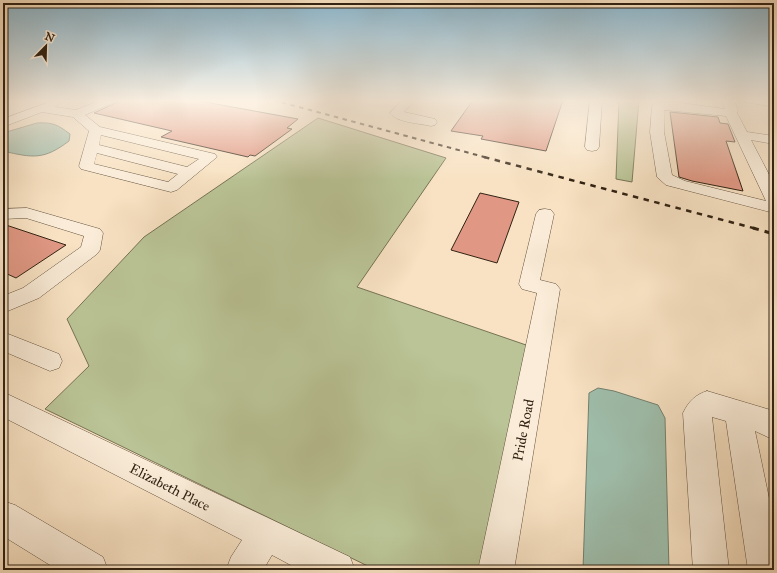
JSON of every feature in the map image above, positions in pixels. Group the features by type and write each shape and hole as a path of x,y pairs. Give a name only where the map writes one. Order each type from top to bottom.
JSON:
{"street":[{"path":"92,127 96,130 210,156 189,172 91,148 96,130"},
{"path":"592,147 594,127"},
{"path":"657,127 665,177 672,182 774,208"},
{"path":"739,127 774,200"},
{"path":"742,135 774,140"},
{"path":"3,214 27,213 94,233 90,250 31,293 3,305"},
{"name":"Pride Road","path":"496,570 549,289 529,284 544,214"},
{"path":"3,341 50,361"},
{"path":"710,570 697,413 707,403 769,422 774,427"},
{"name":"Elizabeth Place","path":"3,404 337,570"},
{"path":"738,412 766,570"},
{"path":"3,516 90,570"},
{"path":"244,570 264,534"}],"shaded area":[{"path":"24,127 60,127 70,134 69,141 52,152 38,156 30,156 3,151 3,133"},
{"path":"305,127 346,127 446,158 357,287 529,346 482,570 376,570 45,409 89,366 67,319 144,237"},
{"path":"618,127 637,127 632,182 616,179"},
{"path":"598,388 614,391 658,405 665,418 669,570 583,570 589,393"}],"building":[{"path":"154,127 289,127 287,128 292,129 255,156 250,155 248,157 161,137 172,131"},
{"path":"454,127 554,127 546,151 481,139 483,136 451,131"},
{"path":"672,127 729,127 735,142 726,141 743,191 679,177"},
{"path":"480,193 519,202 497,263 451,250"},
{"path":"3,224 66,245 16,278 3,272"}],"railway":[{"path":"372,127 488,158"},
{"path":"484,157 757,229"},
{"path":"753,228 774,234"}]}
